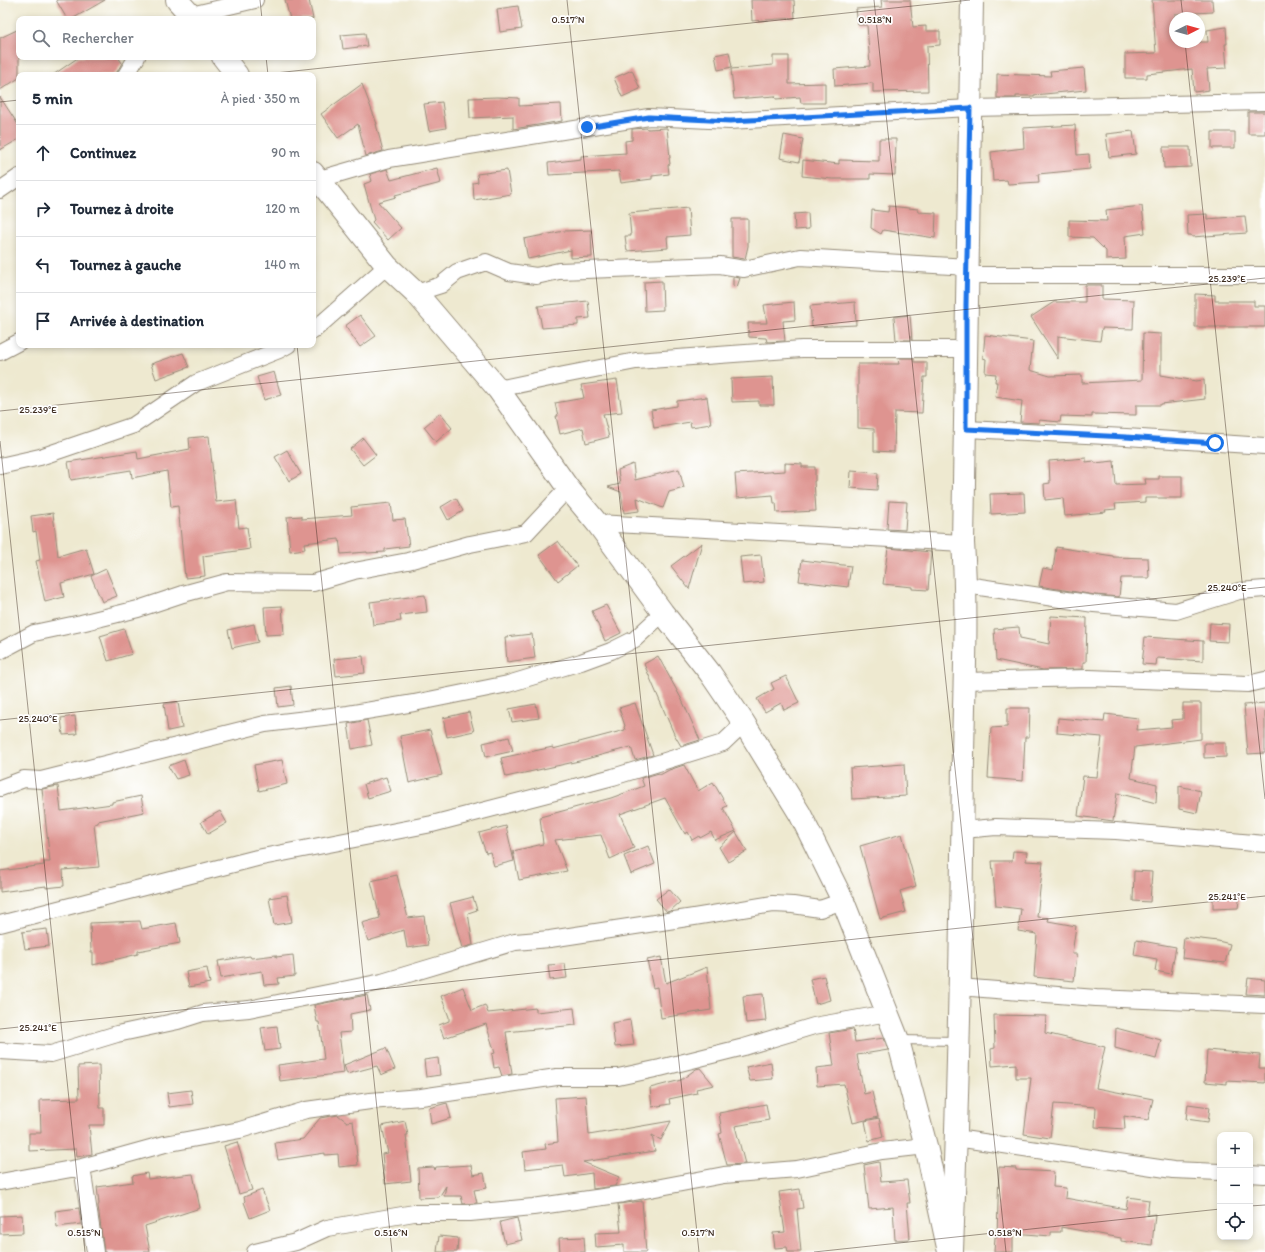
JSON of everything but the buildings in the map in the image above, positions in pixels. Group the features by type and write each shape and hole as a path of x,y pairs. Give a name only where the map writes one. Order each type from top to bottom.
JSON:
{"main road":[{"path":"952,1252 959,1041 963,830 966,584 964,543 966,349 972,0"},
{"path":"225,60 235,72"},
{"path":"316,178 387,266 416,293 498,389 568,488 597,523 663,613 710,673 744,723 800,814 843,901 898,1040 926,1146 949,1252"}],"street":[{"path":"187,13 255,0"},
{"path":"128,72 135,60"},
{"path":"316,177 389,159 649,117 730,121 970,108 1265,102"},
{"path":"0,190 16,179"},
{"path":"416,293 441,285 457,272 486,262 509,272 536,276 559,271 720,265 744,269 800,257 967,271 1265,275"},
{"path":"316,328 387,266"},
{"path":"0,352 16,344"},
{"path":"0,466 40,457 134,425 196,383 283,348"},
{"path":"498,389 636,361 802,349 966,349"},
{"path":"966,429 1265,446"},
{"path":"0,651 34,632 81,623 138,609 226,582 312,583 354,571 408,561 470,544 526,534 568,488"},
{"path":"597,523 964,543"},
{"path":"966,584 1094,604 1176,611 1239,591 1265,589"},
{"path":"0,788 24,779 41,780 265,724 414,704 508,684 581,662 610,651 634,640 663,613"},
{"path":"964,682 1089,678 1248,684 1265,680"},
{"path":"0,924 257,858 432,824 613,777 723,743 744,723"},
{"path":"963,830 996,827 1116,831 1265,844"},
{"path":"0,1051 51,1054 117,1034 178,1021 203,1013 249,1009 382,982 515,942 550,939 772,904 820,909 843,901"},
{"path":"959,988 1096,998 1265,1005"},
{"path":"0,1182 82,1167 165,1144 240,1130 306,1110 370,1101 421,1098 557,1077 618,1077 744,1047 814,1026 888,1013"},
{"path":"956,1138 1173,1170 1217,1172"},
{"path":"255,1252 296,1242 327,1228 414,1213 470,1213 533,1207 624,1194 724,1175 797,1168 882,1151 926,1146"},
{"path":"82,1167 95,1252"},
{"path":"1253,1174 1265,1175"}],"lane":[{"path":"898,1040 959,1041"}],"route":[{"path":"587,127 649,117 730,121 970,108 968,267 966,304 966,429 1215,443"}]}
